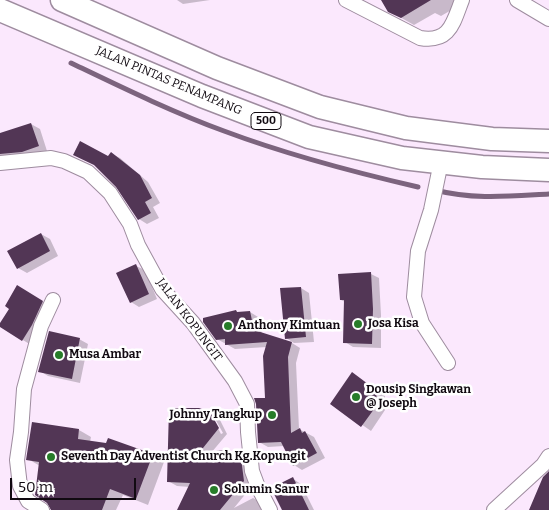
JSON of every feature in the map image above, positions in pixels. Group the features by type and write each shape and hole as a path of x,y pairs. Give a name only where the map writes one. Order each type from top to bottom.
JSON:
{"main road":[{"path":"62,0 218,68 320,107 406,128 492,139 549,141"},
{"name":"JALAN PINTAS PENAMPANG","path":"0,10 202,96 309,137 402,158 489,167 549,170"}],"street":[{"path":"351,2 420,38 430,40 447,33 453,24 462,0"},
{"path":"517,0 549,20"},
{"name":"JALAN KOPUNGIT","path":"0,163 52,158 88,172 110,193 130,224 138,245 162,289 194,323 235,380 247,404 252,471 270,510"},
{"path":"441,162 431,210 418,251 414,297 422,323 448,363"},
{"path":"42,510 28,501 20,486 16,460 22,432 24,389 41,326 53,300"},
{"path":"494,510 536,471 549,456"}],"building":[{"path":"381,0 431,0 401,18 388,12"},
{"path":"31,123 39,146 22,152 0,154 0,133"},
{"path":"80,141 108,156 111,152 140,175 152,198 145,202 151,213 138,220 116,187 94,165 73,155"},
{"path":"41,233 50,251 17,269 7,251"},
{"path":"136,264 149,294 130,303 116,273"},
{"path":"371,272 372,344 343,343 344,300 340,300 338,274"},
{"path":"17,285 43,301 22,341 0,327 0,323 9,309 5,306"},
{"path":"301,287 306,337 285,339 280,288"},
{"path":"236,310 237,312 250,311 254,330 292,342 288,357 291,433 300,428 302,433 305,431 317,453 293,466 281,442 258,443 254,398 265,398 263,356 267,342 225,345 225,339 216,340 203,322 203,318"},
{"name":"Musa Ambar","path":"49,331 80,338 72,379 38,372"},
{"name":"Dousip Singkawan @ Joseph","path":"352,372 376,390 377,405 361,427 330,404"},
{"path":"169,408 199,408 210,412 219,428 199,453 224,450 225,460 241,458 244,481 220,510 177,510 190,483 167,482"},
{"path":"32,422 79,429 78,439 106,443 108,438 153,454 136,499 110,489 102,510 51,510 47,503 35,495 39,462 26,460"},
{"path":"549,471 549,510 529,510 543,477"},
{"path":"293,477 309,510 282,510 271,488"}],"waterway":[{"path":"71,63 205,124 248,140 321,162 418,187"},
{"path":"435,190 478,196 549,194"}],"place":[{"name":"Josa Kisa","path":"358,324"},
{"name":"Anthony Kimtuan","path":"228,326"},
{"name":"Musa Ambar","path":"59,355"},
{"name":"Dousip Singkawan @ Joseph","path":"356,397"},
{"name":"Johnny Tangkup","path":"272,415"},
{"name":"Seventh Day Adventist Church Kg.Kopungit","path":"51,457"},
{"name":"Solumin Sanur","path":"214,490"}]}
